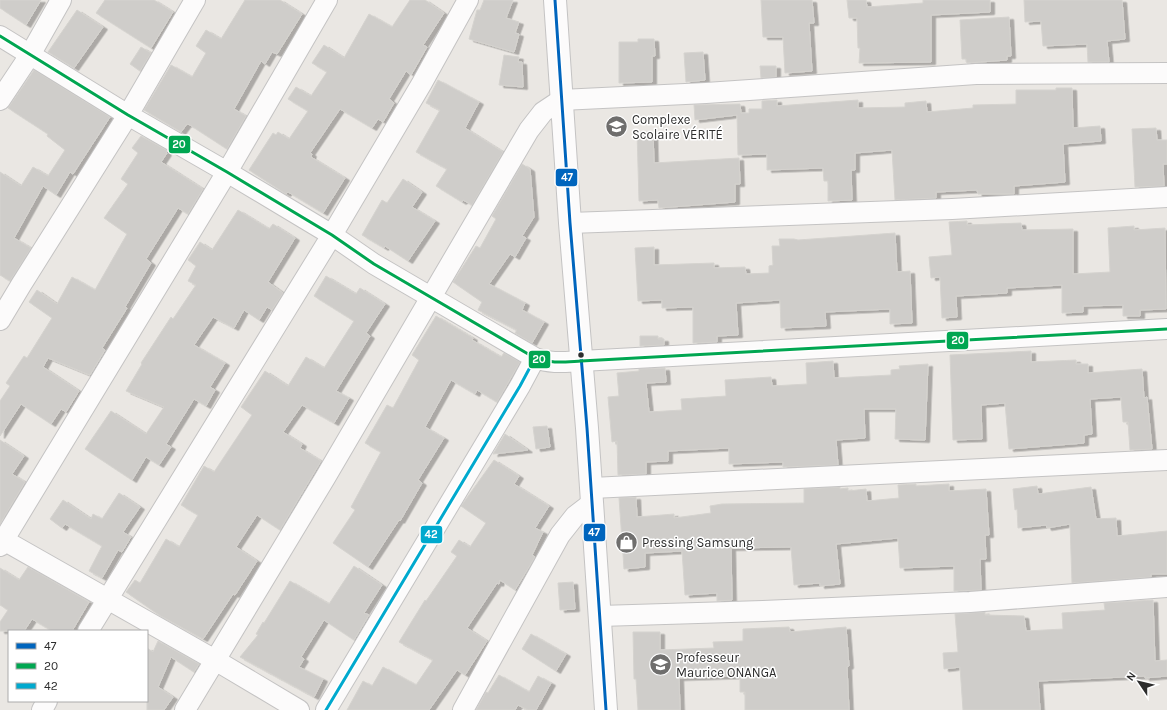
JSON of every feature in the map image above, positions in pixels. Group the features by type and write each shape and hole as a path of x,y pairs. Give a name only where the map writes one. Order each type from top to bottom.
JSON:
{"main road":[{"path":"555,0 570,223 588,428 606,710"}],"street":[{"path":"0,100 30,55 61,0"},
{"path":"0,320 21,284 128,115 195,0"},
{"path":"299,710 215,660 1,541 227,172 327,0"},
{"path":"89,630 332,235 422,83 468,0"},
{"path":"0,36 128,115 332,235 374,264 535,358 545,362 555,363 1167,329"},
{"path":"185,710 432,297 535,120 543,112 561,100 706,93 976,74 1167,73"},
{"path":"570,223 952,210 1167,197"},
{"path":"326,710 520,386 535,358"},
{"path":"463,710 560,535 592,495 1167,460"},
{"path":"600,616 771,611 970,602 1167,587"}],"building":[{"path":"0,0 41,0 26,25 0,8"},
{"path":"105,0 154,0 173,12 151,48 96,13"},
{"path":"245,0 280,0 302,14 277,54 272,52 265,64 261,61 234,109 246,116 227,149 190,125 187,124 181,132 144,110 171,65 192,77 206,53 196,46 206,30 221,39"},
{"path":"410,0 425,0 444,13 423,45 427,47 411,75 406,71 389,99 394,103 383,122 378,119 372,128 340,109 310,153 312,154 311,157 345,178 323,213 288,192 286,194 249,170 273,133 276,135 278,132 289,139 308,111 288,99 296,87 311,96 327,72 312,63 324,45 344,58 369,14 392,27"},
{"path":"484,0 513,0 506,18 519,22 515,33 519,34 514,52 469,39 477,10 480,10"},
{"path":"761,0 812,0 814,23 809,23 812,71 785,73 783,37 763,37"},
{"path":"847,0 866,0 867,7 923,3 923,0 990,0 990,12 931,15 931,62 859,63 860,48 858,48 857,18 849,18"},
{"path":"1024,0 1122,0 1125,39 1107,41 1109,62 1088,62 1087,44 1043,46 1041,21 1025,22"},
{"path":"77,10 103,27 74,68 48,52"},
{"path":"1009,17 1011,56 1007,56 1007,60 967,63 966,59 962,59 960,20"},
{"path":"638,39 654,39 655,56 652,56 652,82 619,83 619,42 638,42"},
{"path":"141,47 151,53 140,71 130,64"},
{"path":"703,52 705,80 686,82 684,53"},
{"path":"504,55 519,57 518,62 522,62 523,87 499,85"},
{"path":"760,66 776,66 776,77 761,78"},
{"path":"34,70 110,117 73,174 70,172 56,195 43,186 14,238 31,248 10,281 0,275 0,172 21,186 33,167 48,176 65,150 47,136 48,134 8,108"},
{"path":"438,80 479,102 465,128 503,152 472,205 463,200 462,202 436,186 447,169 416,152 440,110 426,103"},
{"path":"1056,88 1072,88 1073,128 1100,126 1101,141 1063,144 1065,182 1014,186 1014,194 978,194 977,190 936,192 936,198 895,200 892,150 855,153 855,170 851,170 852,200 828,201 828,181 824,181 823,168 767,170 767,154 738,155 737,115 695,120 694,105 740,104 741,113 749,113 749,109 762,109 762,101 777,100 777,106 858,100 858,108 905,107 905,103 926,101 927,112 973,108 973,105 1016,104 1016,90 1056,90"},
{"path":"1156,128 1157,140 1167,140 1167,164 1163,164 1164,186 1135,187 1132,129"},
{"path":"637,132 653,132 654,163 739,158 740,184 735,184 735,202 659,208 658,200 639,201"},
{"path":"141,136 168,151 161,162 203,189 188,214 178,208 146,259 151,263 125,307 127,308 102,348 105,350 90,375 48,358 43,367 79,391 66,412 61,409 51,424 21,404 0,436 0,401 10,386 6,383 24,356 27,358 52,318 29,302 37,290 57,304 72,277 95,290 127,234 104,218 128,184 121,179 138,153 132,148"},
{"path":"522,164 530,169 534,217 522,236 526,238 515,257 510,254 489,284 525,303 522,310 544,322 532,343 515,333 517,330 478,310 482,302 453,282 476,246 480,248 496,219 492,216"},
{"path":"403,179 422,192 412,207 435,221 408,261 385,246 384,248 362,235 382,200 387,203"},
{"path":"238,210 269,229 273,224 295,238 268,282 283,293 272,310 267,307 259,320 244,310 234,328 213,317 194,345 225,363 210,387 215,390 206,406 194,399 166,444 171,447 159,465 146,457 132,480 85,449 111,411 146,434 164,407 126,391 142,364 141,363 171,317 173,319 196,285 188,281 196,266 188,260 200,242 212,250"},
{"path":"967,221 967,225 1021,223 1022,230 1073,229 1073,274 1110,272 1108,228 1134,226 1134,230 1165,228 1166,309 1140,310 1140,316 1123,316 1123,305 1083,306 1083,312 1062,313 1062,285 1007,288 1007,293 956,296 957,317 942,318 940,277 931,278 929,257 952,255 949,222"},
{"path":"895,233 897,272 910,271 912,323 890,324 890,309 825,312 826,326 781,328 780,300 736,303 738,335 717,336 717,342 693,343 693,307 662,308 662,300 638,301 635,248 654,247 654,265 714,263 714,268 745,267 746,274 769,273 769,266 773,265 772,246 780,246 779,239 798,240"},
{"path":"326,276 356,294 360,288 385,304 366,333 370,336 336,391 349,398 334,423 302,405 283,432 302,444 300,448 321,461 280,530 257,515 236,547 257,561 235,595 233,594 203,639 159,615 126,592 135,580 140,583 166,539 179,547 198,515 181,505 204,466 214,472 252,415 241,407 265,371 288,386 306,357 324,368 354,321 314,296"},
{"path":"436,316 501,357 504,353 520,362 497,402 477,390 475,394 451,380 425,427 444,438 418,480 422,483 400,521 399,520 368,567 333,543 355,510 351,507 381,452 365,443 387,405 393,408 419,360 412,355"},
{"path":"640,336 658,336 658,339 664,339 664,345 640,346"},
{"path":"1031,351 1031,362 1076,360 1076,364 1088,364 1088,373 1142,369 1144,398 1147,397 1152,449 1130,450 1128,422 1123,422 1121,397 1090,399 1092,434 1084,435 1084,443 1009,449 1005,403 981,405 982,439 953,440 950,355"},
{"path":"833,361 834,378 891,375 891,370 900,369 899,366 928,364 925,440 895,439 896,409 864,409 865,438 836,440 838,465 783,467 783,462 729,464 729,448 668,451 668,461 646,462 646,474 618,475 617,441 612,442 608,397 619,396 617,373 639,371 639,369 665,368 666,382 646,383 649,412 682,410 681,399 726,396 725,380 771,377 772,386 807,384 806,363"},
{"path":"547,426 550,447 536,449 533,427"},
{"path":"505,434 528,450 493,454"},
{"path":"0,440 24,456 12,474 25,482 0,524"},
{"path":"494,460 519,476 514,484 549,506 535,528 543,532 532,555 535,557 515,590 500,580 499,584 497,583 467,628 487,641 465,675 457,670 429,710 347,710 363,681 372,686 383,667 416,685 433,660 399,642 425,600 426,601 457,556 451,552 459,540 470,547 486,523 461,506"},
{"path":"916,484 916,486 949,484 949,491 986,489 989,535 985,535 986,559 980,559 981,590 954,591 954,566 900,568 898,538 836,544 840,584 820,586 820,583 794,585 791,547 731,548 732,600 717,601 717,593 685,595 682,551 645,553 645,567 624,569 619,498 636,497 637,517 674,514 674,518 711,513 710,506 722,504 804,503 804,489 840,487 840,489 848,488 848,491 866,489 867,501 899,498 898,485"},
{"path":"1037,486 1038,494 1091,487 1096,519 1116,518 1117,536 1167,531 1167,574 1151,574 1151,577 1072,583 1070,524 1047,528 1046,525 1018,528 1017,509 1015,510 1013,489"},
{"path":"119,493 140,507 123,532 131,537 122,552 118,550 102,578 89,571 102,546 65,524 62,528 50,519 63,500 91,519 93,514 102,519"},
{"path":"354,566 382,585 364,613 369,615 354,640 324,620 301,657 304,659 299,667 323,679 314,697 240,657 258,635 256,634 263,622 264,623 290,581 329,604"},
{"path":"28,567 89,602 73,630 50,630 32,619 25,630 0,631 0,622 8,610 0,605 0,568 19,580"},
{"path":"573,582 575,609 560,610 558,583"},
{"path":"1153,600 1155,661 1167,660 1167,676 1038,681 1040,710 963,710 960,667 944,669 943,653 958,652 955,614 985,612 985,615 1024,616 1026,631 1063,629 1062,613 1105,610 1104,603"},
{"path":"789,627 790,632 846,627 849,666 847,667 849,710 745,710 745,692 740,692 740,676 679,678 680,710 638,710 636,679 634,679 633,632 660,632 660,650 714,648 713,642 743,641 743,629"},
{"path":"531,634 566,654 556,671 522,649"},
{"path":"158,641 199,664 194,672 171,657 158,687 173,697 164,710 147,710 148,649 153,652"},
{"path":"499,675 529,692 538,676 551,683 536,710 528,710 518,705 515,710 476,710 486,692 488,693"}],"transit line":[{"name":"47","path":"555,0 570,223 587,428 606,710"},
{"name":"20","path":"0,36 128,115 332,235 374,264 535,358 541,360 552,362 569,362 1167,329"},
{"name":"42","path":"326,710 520,386 535,358"}],"place":[{"name":"Complexe Scolaire VÉRITÉ","path":"616,126"},
{"name":"Pressing Samsung","path":"627,542"},
{"name":"Professeur Maurice ONANGA","path":"660,664"}]}
